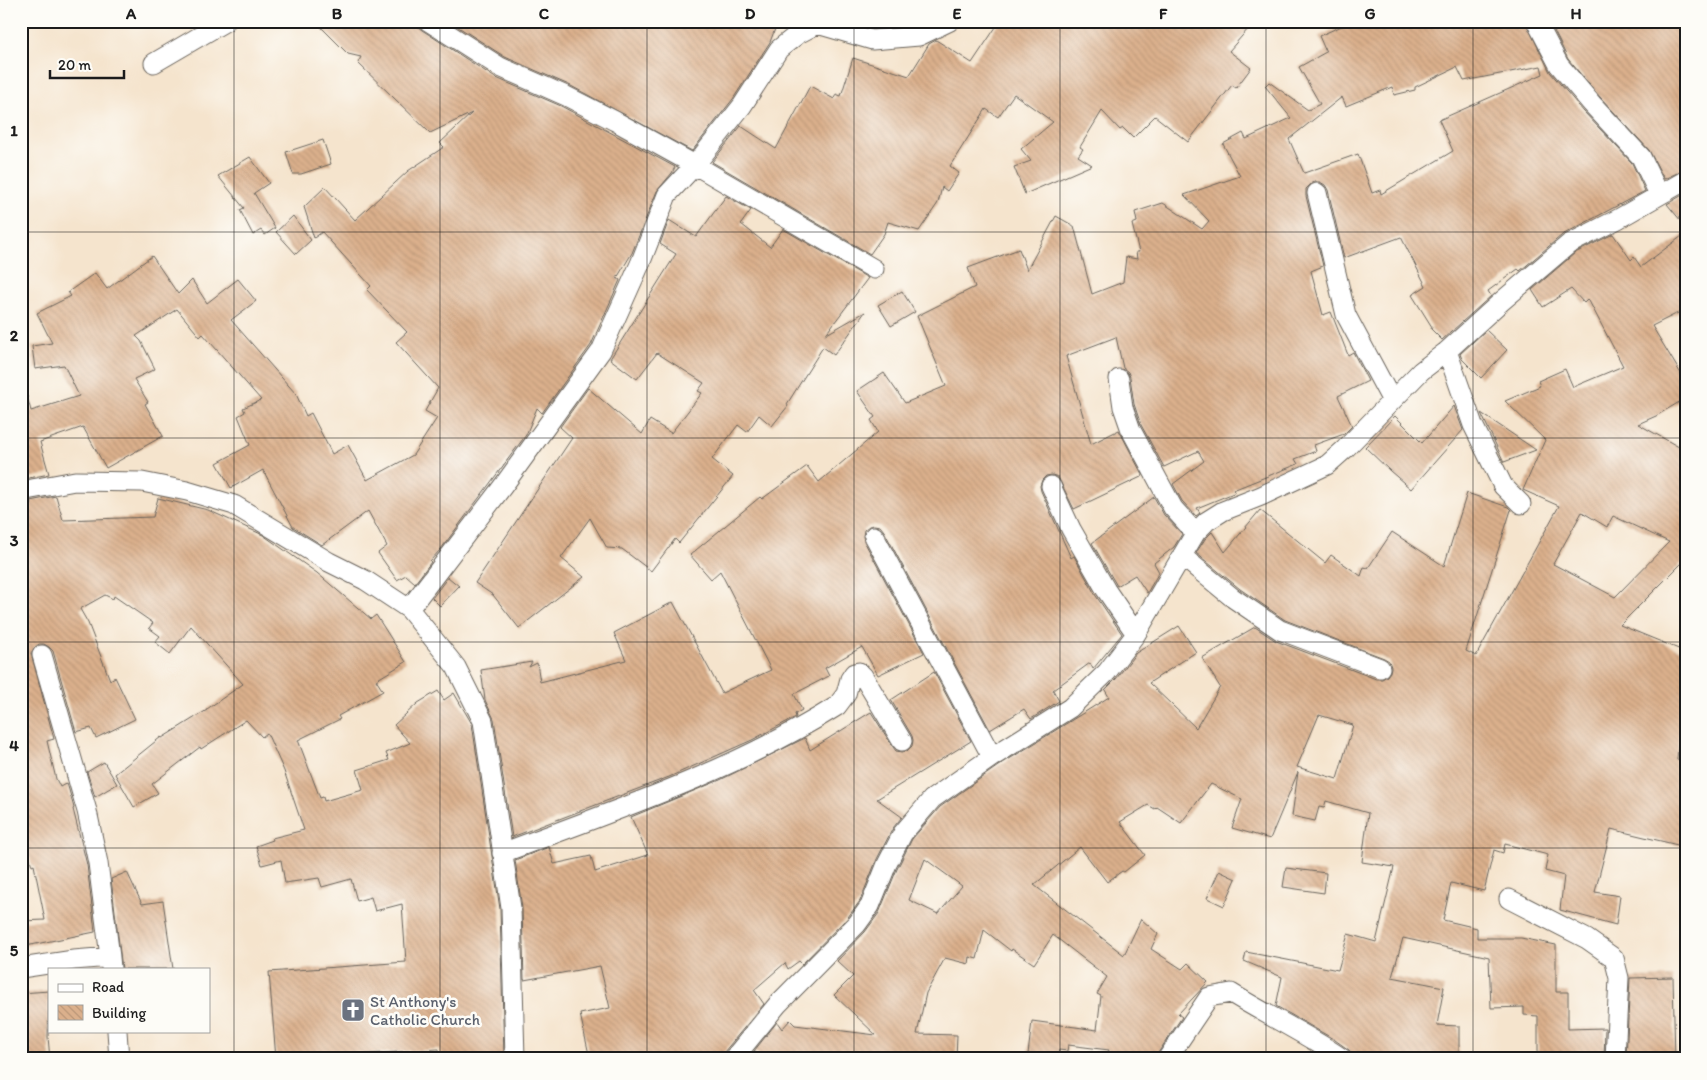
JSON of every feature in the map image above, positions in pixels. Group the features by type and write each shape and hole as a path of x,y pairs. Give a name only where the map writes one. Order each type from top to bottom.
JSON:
{"street":[{"path":"154,63 226,21"},
{"path":"428,21 500,67 566,96 615,121 874,269"},
{"path":"409,609 503,486 601,351 640,264 667,195 742,106 779,48 802,28 816,24 872,40 919,36 950,21"},
{"path":"1536,21 1559,66 1641,157 1659,194"},
{"path":"732,1059 778,1004 858,924 870,906 887,864 904,833 932,799 992,757 1070,708 1107,672 1136,634 1196,532 1223,510 1261,496 1327,465 1421,371 1447,351 1569,244 1618,219 1686,180"},
{"path":"1317,193 1346,315 1392,401"},
{"path":"1447,351 1473,425 1503,486 1522,504"},
{"path":"1119,379 1123,407 1131,430 1173,508 1196,532"},
{"path":"21,491 75,481 142,482 188,491 234,505 329,562 365,580 409,609 456,667 483,721 511,908 516,1059"},
{"path":"1052,486 1070,529 1106,590 1136,634"},
{"path":"874,536 992,757"},
{"path":"1182,556 1233,598 1280,630 1380,668"},
{"path":"21,968 74,960 110,963 98,863 87,811 42,655"},
{"path":"502,853 639,802 756,752 837,706 846,694 850,679 854,673 859,672 863,676 902,741"},
{"path":"1509,899 1587,939 1614,958 1619,978 1615,1059"},
{"path":"1167,1059 1210,997 1230,993 1267,1016 1321,1044 1343,1059"},
{"path":"117,1032 119,1059"}],"building":[{"path":"315,21 417,21 418,27 422,30 494,77 561,106 675,167 657,191 632,253 617,278 620,280 591,345 542,413 537,408 526,435 415,583 406,575 397,580 378,553 387,546 368,511 322,545 293,527 263,470 231,488 217,463 250,445 238,416 245,412 243,408 261,400 203,334 200,337 177,309 136,336 141,341 155,369 134,379 148,402 145,404 163,436 106,468 83,427 40,442 49,474 24,479 21,470 21,397 27,396 31,411 79,396 64,365 35,369 32,346 52,343 37,313 71,296 68,292 95,273 107,289 152,256 178,294 192,280 207,303 238,279 256,301 231,320 296,394 306,416 311,413 332,454 348,445 367,480 413,455 437,418 425,411 438,388 396,342 407,332 367,290 371,286 322,232 314,238 304,207 325,187 355,220 408,171 444,147 440,143 472,113 430,133 358,63 361,57 348,54"},
{"path":"449,21 778,21 770,42 733,99 692,151 571,86 505,57"},
{"path":"1000,21 1255,21 1229,51 1251,68 1236,88 1232,85 1188,142 1155,116 1133,138 1123,128 1120,130 1102,111 1080,147 1083,149 1078,156 1092,165 1025,194 1014,167 1031,161 1021,149 1053,122 1014,94 998,117 986,109 950,166 959,173 947,191 942,187 938,203 919,231 888,222 884,234 870,254 712,162 741,126 776,149 810,86 834,99 836,94 841,96 853,58 909,76 929,44 936,40 972,63"},
{"path":"1353,21 1525,21 1550,72 1584,112 1632,163 1645,191 1562,235 1520,271 1518,269 1488,291 1491,296 1442,340 1431,329 1432,327 1412,295 1426,286 1401,237 1344,258 1328,190 1320,182 1314,182 1306,189 1306,196 1323,266 1311,271 1323,315 1331,312 1348,355 1353,352 1368,381 1338,396 1352,426 1344,434 1314,445 1316,451 1295,459 1298,464 1233,490 1236,492 1197,508 1200,513 1196,516 1182,501 1173,484 1204,461 1198,451 1164,467 1141,425 1134,404 1130,377 1123,368 1116,337 1066,356 1091,444 1119,430 1143,476 1074,509 1058,477 1046,476 1042,480 1041,491 1071,558 1074,556 1096,596 1122,634 1093,669 1090,663 1053,690 1059,701 1031,719 1024,709 990,730 884,531 880,526 869,526 864,530 864,541 924,653 878,675 862,647 825,668 829,676 794,694 802,710 795,714 796,717 752,740 669,777 512,837 494,719 485,700 481,670 532,662 529,667 537,663 540,682 626,660 614,633 673,602 722,693 771,670 720,571 711,579 690,555 760,497 762,499 807,466 819,482 878,432 871,420 875,417 857,391 884,373 905,403 946,386 917,316 975,287 968,268 1019,249 1027,270 1056,216 1074,226 1092,294 1123,282 1126,257 1137,259 1136,252 1139,252 1132,224 1137,222 1135,212 1163,203 1202,229 1209,221 1184,195 1240,176 1223,144 1243,133 1246,139 1291,118 1265,86 1269,82 1308,110 1320,104 1299,67 1326,52 1319,36","holes":["1541,66 1543,74 1439,120 1453,151 1381,194 1380,190 1372,193 1358,154 1304,173 1289,139 1342,97 1346,106 1392,87 1394,95 1415,90 1415,87 1457,67 1464,81"]},
{"path":"1549,21 1686,21 1686,169 1664,179 1649,150 1568,59"},
{"path":"323,140 331,164 301,174 293,174 286,152"},
{"path":"250,157 269,183 254,193 275,228 265,235 261,230 253,235 240,210 244,208 218,176"},
{"path":"1686,193 1686,227 1667,204"},
{"path":"726,196 751,210 741,224 770,247 783,229 868,278 825,335 865,312 834,355 823,347 787,404 788,406 772,426 759,415 747,432 738,425 712,459 733,476 679,543 675,539 651,571 622,549 607,548 590,518 561,558 584,577 519,628 493,595 475,583 572,438 560,427 588,388 642,434 650,420 671,433 702,393 698,391 704,383 657,353 637,379 610,359 676,254 660,244 669,220 696,237"},
{"path":"293,216 311,240 296,254 276,232"},
{"path":"1686,233 1686,309 1652,326 1686,382 1686,398 1656,416 1638,424 1686,451 1686,559 1620,625 1686,652 1686,704 1682,702 1677,760 1686,762 1686,847 1611,829 1595,892 1620,896 1616,925 1560,910 1564,876 1545,871 1548,855 1505,844 1503,853 1494,850 1484,891 1451,883 1443,920 1477,928 1477,938 1521,938 1556,945 1556,992 1568,992 1568,1029 1605,1028 1604,1059 1538,1059 1538,1016 1524,1015 1524,1007 1491,1008 1489,957 1403,938 1392,977 1444,987 1437,1025 1459,1026 1459,1059 1363,1059 1353,1055 1335,1040 1276,1006 1282,977 1244,961 1246,952 1338,970 1348,934 1376,942 1394,867 1362,862 1368,813 1326,801 1324,808 1319,807 1315,821 1292,816 1298,772 1270,839 1232,828 1242,799 1211,784 1181,823 1157,807 1155,809 1148,805 1120,822 1145,855 1124,872 1122,871 1107,882 1080,847 1034,885 1124,955 1141,919 1158,934 1151,949 1182,969 1188,963 1208,982 1178,1014 1182,1017 1156,1059 1106,1059 1109,1050 1068,1045 1067,1051 1059,1050 1058,1057 1028,1054 1032,1021 1097,1030 1101,996 1097,994 1107,977 1053,935 1034,964 1012,949 1011,951 984,930 977,959 970,957 969,964 945,958 926,993 917,1034 957,1035 956,1059 763,1059 754,1051 777,1022 782,1029 790,1020 795,1025 876,1035 834,995 853,976 837,961 865,932 879,913 912,839 940,807 998,766 1109,697 1105,690 1136,653 1179,626 1196,652 1149,683 1196,728 1220,687 1202,658 1255,627 1276,641 1376,679 1382,679 1387,676 1391,667 1389,661 1285,620 1240,589 1196,553 1212,532 1225,552 1260,510 1325,563 1331,555 1361,576 1364,567 1368,568 1392,532 1444,566 1467,493 1508,507 1511,510 1466,651 1476,656 1559,506 1523,490 1545,440 1505,401 1540,386 1538,381 1565,369 1573,387 1623,366 1588,299 1584,303 1571,289 1543,307 1532,290 1575,253 1613,234 1631,260 1634,257 1641,267","holes":["1582,512 1607,527 1613,516 1669,542 1615,597 1553,564","1319,715 1353,725 1337,779 1297,767","925,859 962,886 938,914 909,900"]},
{"path":"902,291 915,312 891,326 878,305"},
{"path":"1486,330 1507,350 1481,378 1462,359 1460,354"},
{"path":"1454,406 1463,430 1411,489 1365,447 1395,416 1422,443"},
{"path":"1481,413 1536,450 1504,462"},
{"path":"56,496 63,520 153,517 158,498 208,510 263,535 317,573 371,619 376,615 406,662 376,680 383,691 338,716 340,719 298,740 320,798 323,797 324,801 363,790 357,770 389,760 386,753 410,743 394,725 418,703 438,691 444,700 454,693 472,724 500,909 504,1057 440,1059 439,1049 276,1059 269,972 406,962 402,904 375,911 371,897 357,901 351,879 322,887 319,878 285,883 281,860 262,865 256,846 273,840 272,838 304,830 284,771 267,733 262,737 246,720 201,749 200,747 152,784 158,793 134,807 115,774 161,737 207,710 243,684 191,626 170,654 155,642 160,636 149,628 153,623 114,596 113,599 105,595 80,609 88,623 110,680 115,677 135,719 96,738 91,728 76,732 53,651 44,644 39,644 31,653 54,739 47,741 56,779 60,787 67,783 74,808 87,865 95,932 21,947 21,921 45,920 34,865 32,866 21,828 21,508 31,505 30,501"},
{"path":"1154,497 1164,515 1182,534 1174,547 1154,563 1159,572 1147,593 1135,575 1117,586 1092,543"},
{"path":"448,577 459,586 440,606 432,598"},
{"path":"934,672 971,741 877,799 902,817 893,828 877,859 860,901 848,917 802,964 799,961 788,969 785,963 754,990 764,1004 724,1052 722,1059 590,1059 580,1014 610,1008 600,966 524,980 522,908 515,860 549,847 554,864 591,856 595,872 648,855 631,817 720,780 805,738 810,750 871,712 896,751 907,751 912,746 912,736 891,700"},
{"path":"104,762 117,784 95,797 87,772"},
{"path":"1286,868 1326,873 1324,893 1283,887"},
{"path":"1219,871 1236,879 1224,906 1207,898"},
{"path":"127,872 142,904 163,901 173,968 122,968 111,879"},
{"path":"1673,977 1675,1059 1626,1059 1630,978"},
{"path":"48,991 50,1059 21,1059 21,993"}],"place":[{"name":"St Anthony's Catholic Church","path":"353,1010"}]}
